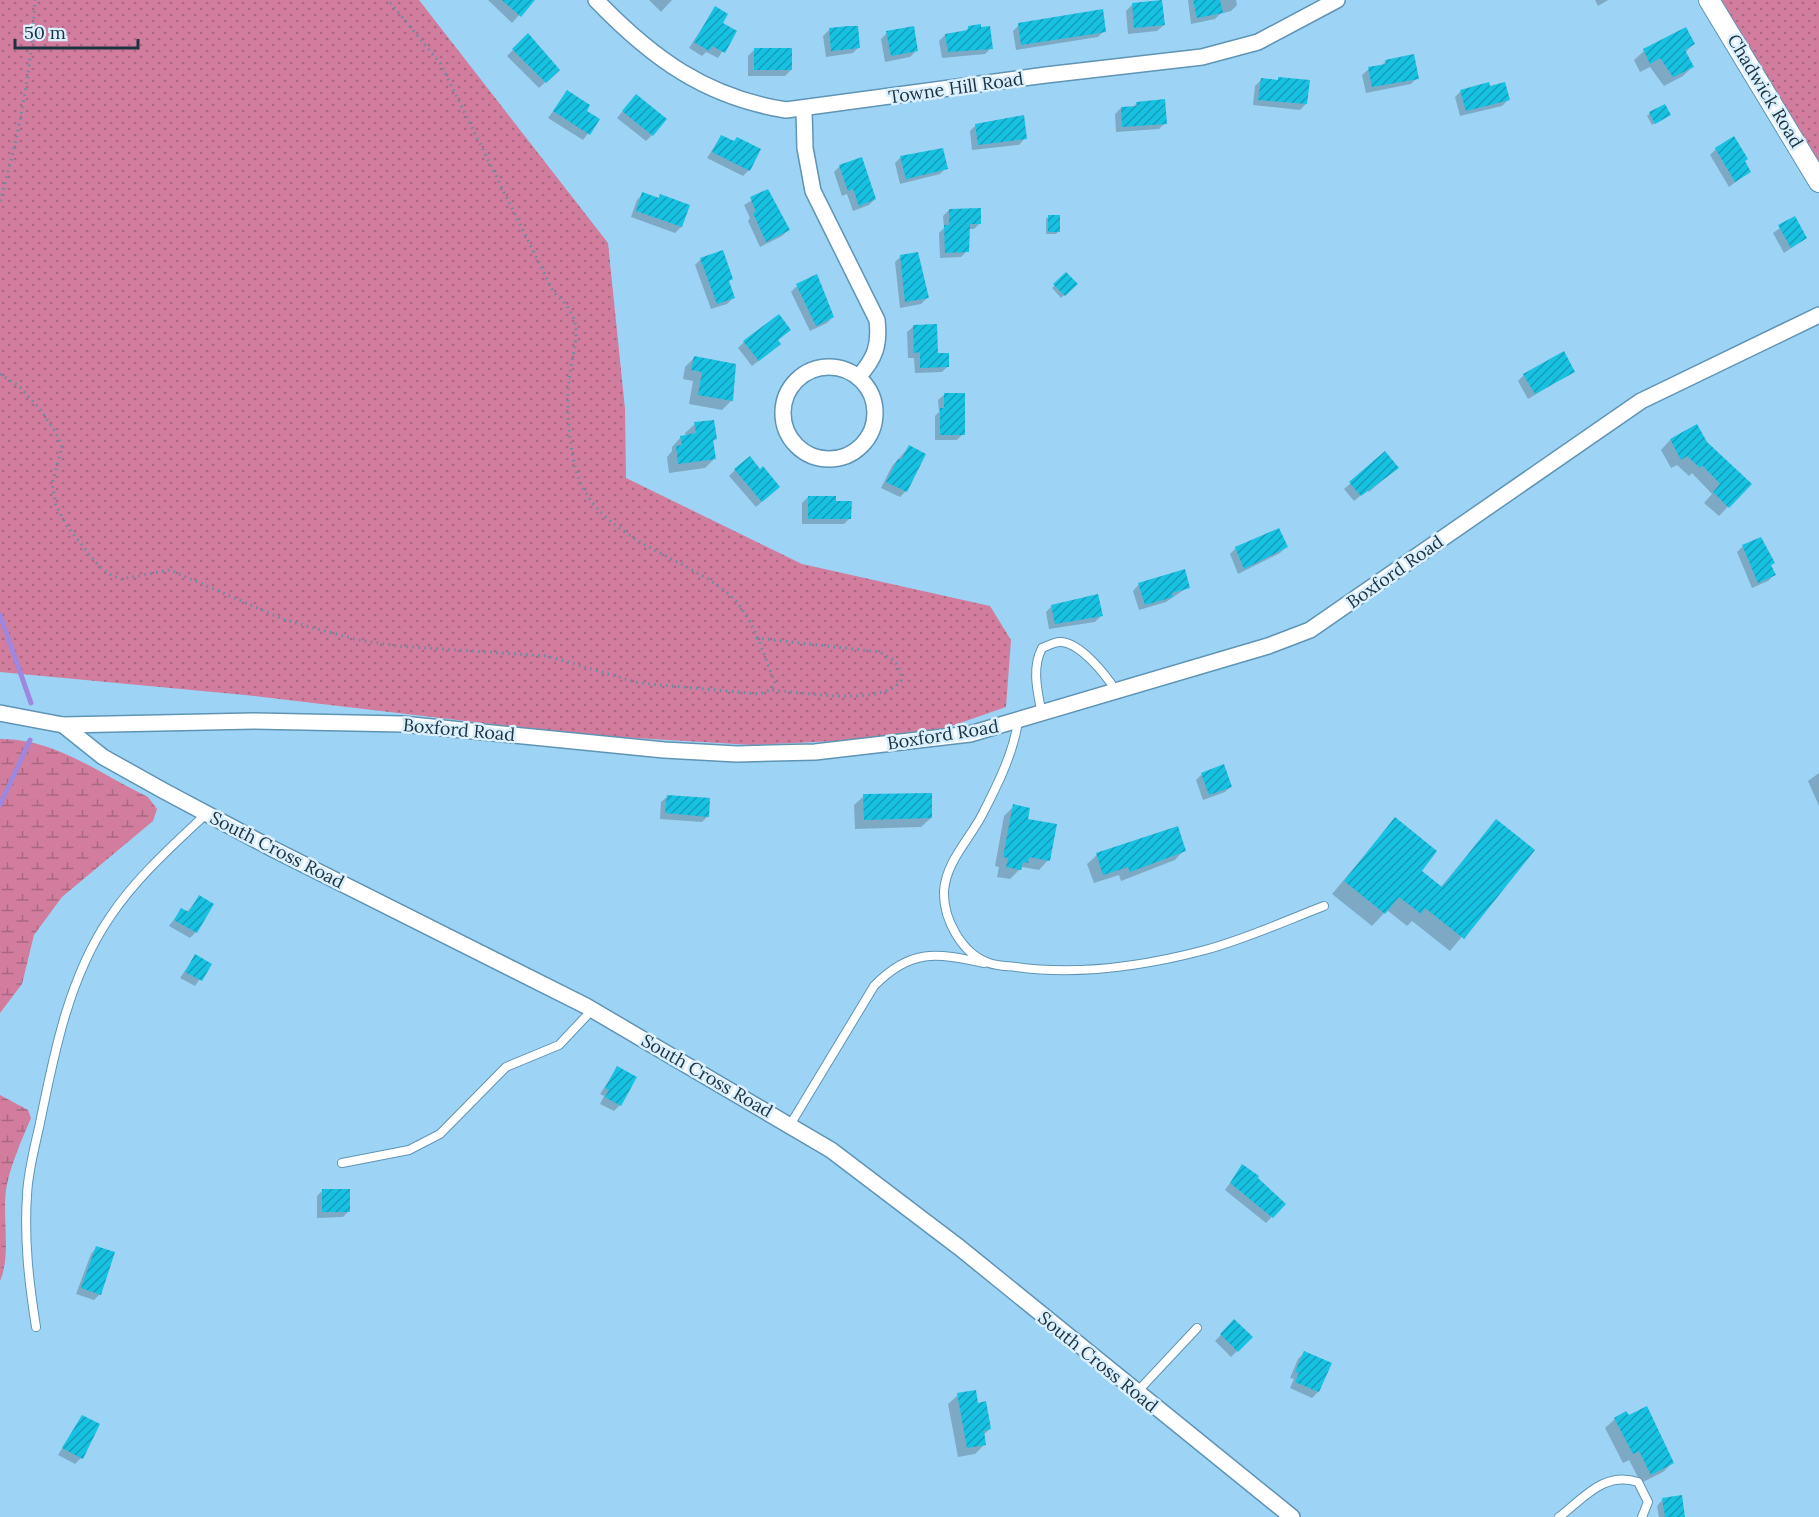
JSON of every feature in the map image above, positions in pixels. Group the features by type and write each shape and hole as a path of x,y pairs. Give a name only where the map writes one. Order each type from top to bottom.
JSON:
{"street":[{"name":"Towne Hill Road","path":"596,0 657,56 700,85 749,103 786,110 804,110 1046,75 1202,57 1258,42 1337,0"},
{"name":"Chadwick Road","path":"1709,0 1819,182"},
{"path":"804,110 805,148 813,191 877,320 879,339 873,361 858,377"},
{"name":"Boxford Road","path":"0,712 63,725 254,721 402,724 663,750 737,754 815,752 970,734 1042,715 1268,646 1310,630 1641,401 1819,315"},
{"path":"824,367 842,368 858,377 870,391 875,408 874,426 866,442 852,454 834,460 816,459 800,450 788,436 782,418 784,400 792,384 806,372 824,367"},
{"name":"South Cross Road","path":"63,725 103,757 207,814 592,1010 831,1150 892,1194 1292,1517"}],"lane":[{"path":"1042,715 1035,673 1037,657 1042,648 1054,643 1067,644 1091,659 1108,678 1116,692"},
{"path":"988,963 964,945 952,930 945,904 945,877 982,815 1014,743 1018,722"},
{"path":"36,1327 27,1260 27,1192 52,1062 73,995 88,955 110,917 136,884 207,814"},
{"path":"790,1125 874,986 891,968 925,956 955,957 1037,970 1075,971 1162,960 1218,946 1324,906"},
{"path":"342,1163 408,1150 440,1134 506,1067 559,1045 592,1010"},
{"path":"1137,1392 1197,1328"},
{"path":"1559,1517 1597,1486 1622,1477 1638,1482 1648,1503 1642,1517"}],"path":[{"path":"0,201 13,159 33,50 35,0"},
{"path":"388,0 440,63 555,293 566,302 575,319 578,340 570,379 568,415 573,452 584,490 606,519 726,592 750,624 775,682 769,690"},
{"path":"0,374 20,387 56,433 62,447 52,484 56,505 66,525 98,564 112,576 122,579 170,570 285,620 358,640 398,646 547,656 639,683 759,694 769,690 877,695 894,690 902,681 901,670 896,661 880,652 756,638"}],"green space":[{"path":"0,0 419,0 608,243 625,409 626,478 802,564 990,606 1011,640 1006,707 920,737 752,745 585,735 245,695 0,672"},
{"path":"1713,0 1819,0 1819,163 1806,143"},
{"path":"0,739 20,740 77,759 148,797 157,809 153,821 62,897 34,935 22,984 0,1013"},
{"path":"0,1095 28,1110 31,1118 14,1159 7,1184 5,1196 6,1246 4,1270 0,1281"}],"building":[{"path":"502,0 535,0 521,17"},
{"path":"1162,0 1165,25 1134,28 1132,3"},
{"path":"1193,0 1220,0 1223,13 1197,18"},
{"path":"715,6 728,14 723,23 737,31 725,53 712,46 709,51 694,42"},
{"path":"1103,9 1106,32 1021,45 1018,23"},
{"path":"981,24 981,27 990,26 993,49 948,52 945,34 968,30 968,26"},
{"path":"858,26 860,48 831,51 829,28"},
{"path":"914,26 918,51 891,56 886,31"},
{"path":"1686,27 1695,44 1685,50 1694,67 1673,77 1660,58 1650,64 1643,49"},
{"path":"528,33 560,70 546,83 512,49"},
{"path":"754,48 792,48 792,70 754,70"},
{"path":"1414,54 1419,79 1372,87 1368,67 1386,64 1385,60"},
{"path":"1278,77 1310,80 1307,104 1258,100 1261,78 1278,80"},
{"path":"1489,82 1490,86 1505,82 1510,100 1466,111 1460,90"},
{"path":"567,90 590,105 587,111 600,119 590,135 553,111"},
{"path":"636,94 667,119 653,136 622,111"},
{"path":"1165,99 1167,124 1122,127 1121,107 1137,106 1136,102"},
{"path":"1665,104 1671,115 1655,124 1649,112"},
{"path":"1024,115 1027,139 978,145 975,124"},
{"path":"721,135 734,141 737,137 761,149 750,171 712,152"},
{"path":"1734,136 1748,159 1745,161 1751,172 1735,182 1715,148"},
{"path":"943,148 948,169 906,179 900,156"},
{"path":"862,157 876,199 859,206 853,189 848,191 839,165"},
{"path":"768,189 790,230 766,242 753,213 756,212 750,197"},
{"path":"642,192 659,198 660,194 690,205 682,227 636,211"},
{"path":"981,208 981,224 970,224 969,252 945,253 944,225 949,225 949,209"},
{"path":"1048,215 1060,215 1060,232 1048,232"},
{"path":"1795,216 1807,238 1791,248 1778,225"},
{"path":"723,250 733,279 729,281 735,298 717,304 700,258"},
{"path":"918,252 929,298 905,302 900,255"},
{"path":"1066,272 1078,284 1065,296 1053,284"},
{"path":"817,274 834,317 816,326 796,284"},
{"path":"779,314 791,330 778,340 781,344 759,361 743,341"},
{"path":"937,324 938,353 949,353 949,367 920,368 920,352 914,353 913,325"},
{"path":"1564,351 1575,372 1535,394 1523,374"},
{"path":"694,356 736,364 733,401 698,395 702,372 691,370"},
{"path":"944,393 965,393 965,435 940,435 940,408 944,408"},
{"path":"714,420 717,439 713,440 716,459 678,464 676,446 682,445 680,436 696,433 694,422"},
{"path":"1697,424 1707,442 1752,484 1729,508 1713,492 1720,484 1702,465 1700,468 1687,456 1681,460 1670,439"},
{"path":"909,445 926,454 907,492 886,482 898,459 901,460"},
{"path":"1385,451 1399,468 1361,496 1349,482"},
{"path":"750,456 760,469 763,466 780,487 762,502 734,469"},
{"path":"808,496 836,496 836,501 852,501 851,519 808,519"},
{"path":"1279,528 1288,547 1244,569 1235,547"},
{"path":"1761,537 1775,563 1771,565 1776,575 1758,583 1742,545"},
{"path":"1185,569 1190,588 1172,593 1173,597 1145,605 1138,583"},
{"path":"1098,594 1103,616 1055,624 1051,605"},
{"path":"1224,764 1232,787 1209,795 1201,773"},
{"path":"932,793 932,818 864,820 863,794"},
{"path":"667,795 710,798 709,817 665,813"},
{"path":"1013,804 1030,808 1028,819 1057,824 1050,861 1029,857 1028,863 1023,862 1021,870 1006,867 1008,858 1003,857"},
{"path":"1395,817 1437,851 1422,871 1442,887 1496,819 1535,850 1464,939 1425,908 1421,914 1399,897 1385,914 1344,881"},
{"path":"1178,826 1186,851 1130,872 1128,867 1103,875 1096,853"},
{"path":"199,895 214,904 197,933 174,920 181,908 189,912"},
{"path":"195,954 212,964 202,981 185,972"},
{"path":"617,1066 637,1077 621,1106 605,1097 609,1090 605,1088"},
{"path":"1242,1164 1259,1176 1258,1178 1286,1204 1273,1218 1230,1183"},
{"path":"322,1189 350,1189 350,1212 322,1212"},
{"path":"96,1246 115,1252 101,1295 81,1288"},
{"path":"1234,1319 1253,1337 1238,1352 1220,1334"},
{"path":"1304,1351 1332,1363 1319,1392 1295,1382 1299,1373 1295,1372"},
{"path":"976,1390 978,1403 986,1401 991,1429 984,1431 986,1445 967,1448 957,1393"},
{"path":"1647,1406 1674,1463 1651,1475 1639,1451 1633,1454 1614,1418 1626,1411 1629,1415"},
{"path":"82,1415 100,1424 83,1459 62,1448"},
{"path":"1682,1495 1685,1517 1665,1517 1662,1498"}],"waterway":[{"path":"0,615 31,703"},
{"path":"0,805 30,740"}]}
